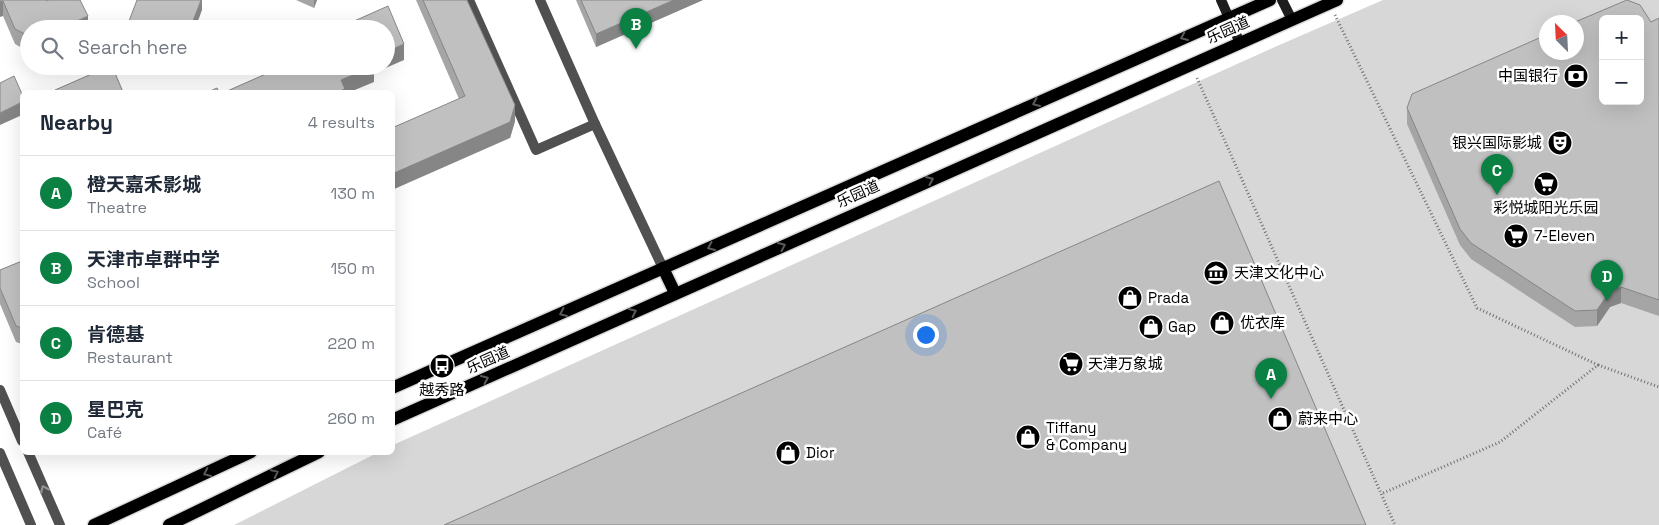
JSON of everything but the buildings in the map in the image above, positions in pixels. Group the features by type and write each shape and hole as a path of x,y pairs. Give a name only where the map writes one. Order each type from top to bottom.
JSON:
{"main road":[{"path":"1221,0 1240,43"},
{"name":"乐园道","path":"395,387 1270,0"},
{"path":"1282,0 1292,20"},
{"name":"乐园道","path":"395,419 534,358 674,293 1333,2"},
{"path":"663,268 674,293"},
{"path":"94,525 245,455"},
{"path":"169,525 313,455"}],"street":[{"path":"469,0 536,150 594,124"},
{"path":"540,0 594,124 663,268"},
{"path":"0,390 20,436"},
{"path":"0,453 31,525"},
{"path":"29,455 60,525"}],"path":[{"path":"1333,2 1478,308 1598,365 1659,387"},
{"path":"1191,64 1396,525"},
{"path":"1381,494 1500,442 1598,365"}],"shaded area":[{"name":"天津文化中心","path":"1383,0 1659,0 1659,525 234,525 373,455 395,455 395,444 1277,46"}],"place":[{"name":"天津市卓群中学","path":"636,49"},
{"name":"中国银行","path":"1576,76"},
{"name":"银兴国际影城","path":"1560,143"},
{"name":"彩悦城阳光乐园","path":"1546,184"},
{"name":"肯德基","path":"1497,195"},
{"name":"7-Eleven","path":"1516,236"},
{"name":"天津文化中心","path":"1216,273"},
{"name":"Prada","path":"1130,298"},
{"name":"星巴克","path":"1607,301"},
{"name":"优衣库","path":"1222,323"},
{"name":"Gap","path":"1151,327"},
{"name":"天津万象城","path":"1071,364"},
{"name":"越秀路","path":"442,366"},
{"name":"橙天嘉禾影城","path":"1271,399"},
{"name":"蔚来中心","path":"1280,419"},
{"name":"Tiffany & Company","path":"1028,437"},
{"name":"Dior","path":"788,453"}]}
